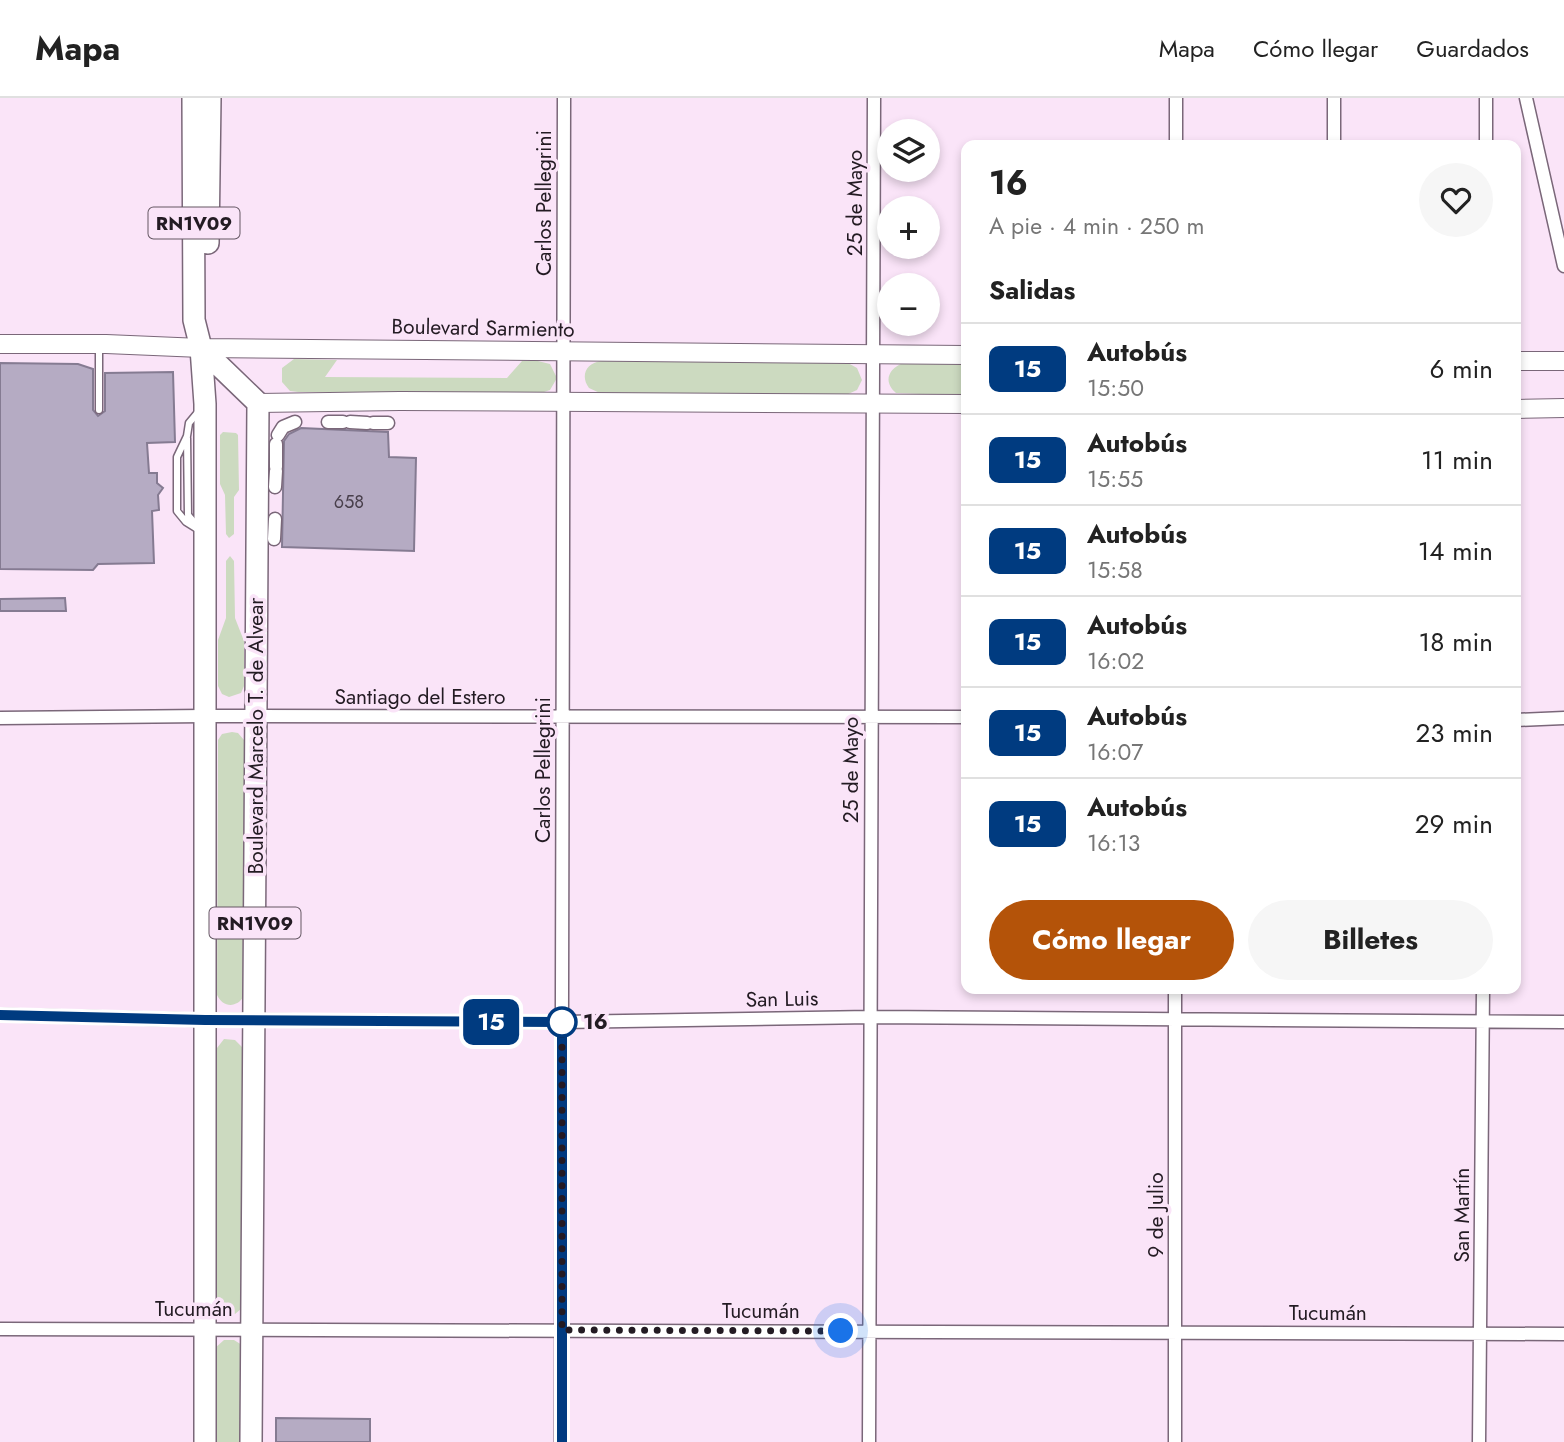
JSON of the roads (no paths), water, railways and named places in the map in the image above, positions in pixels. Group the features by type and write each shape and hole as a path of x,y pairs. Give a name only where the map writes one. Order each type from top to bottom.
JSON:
{"main road":[{"name":"RN1V09","path":"193,98 194,320 201,348 205,404 205,1442"},
{"name":"RN1V09","path":"201,348 207,320 210,98"},
{"name":"Boulevard Sarmiento","path":"0,344 961,355"},
{"path":"201,348 258,403 961,404"},
{"path":"1521,361 1564,361"},
{"name":"Boulevard Marcelo T. de Alvear","path":"251,1442 258,403"},
{"path":"1521,409 1564,408"}],"street":[{"name":"Carlos Pellegrini","path":"562,1442 564,98"},
{"name":"25 de Mayo","path":"869,1442 874,98"},
{"path":"1176,98 1176,140"},
{"path":"1334,98 1334,140"},
{"path":"1486,98 1486,140"},
{"path":"1526,98 1564,266"},
{"path":"275,487 277,439 283,427 295,422"},
{"path":"328,422 388,423"},
{"path":"274,539 275,519"},
{"name":"Santiago del Estero","path":"0,719 205,716 961,717"},
{"path":"1521,720 1564,718"},
{"name":"9 de Julio","path":"1175,994 1175,1442"},
{"name":"San Martín","path":"1479,1442 1483,994"},
{"name":"San Luis","path":"0,1015 205,1020 562,1022 870,1017 1564,1022"},
{"name":"Tucumán","path":"0,1329 1564,1334"}],"lane":[{"path":"99,352 99,410"},
{"path":"205,404 189,423 187,436 188,515 205,534"},
{"path":"187,436 177,457 177,511 186,522 205,534"},
{"path":"188,467 205,451"}],"place":[{"name":"16","path":"562,1022"}]}
